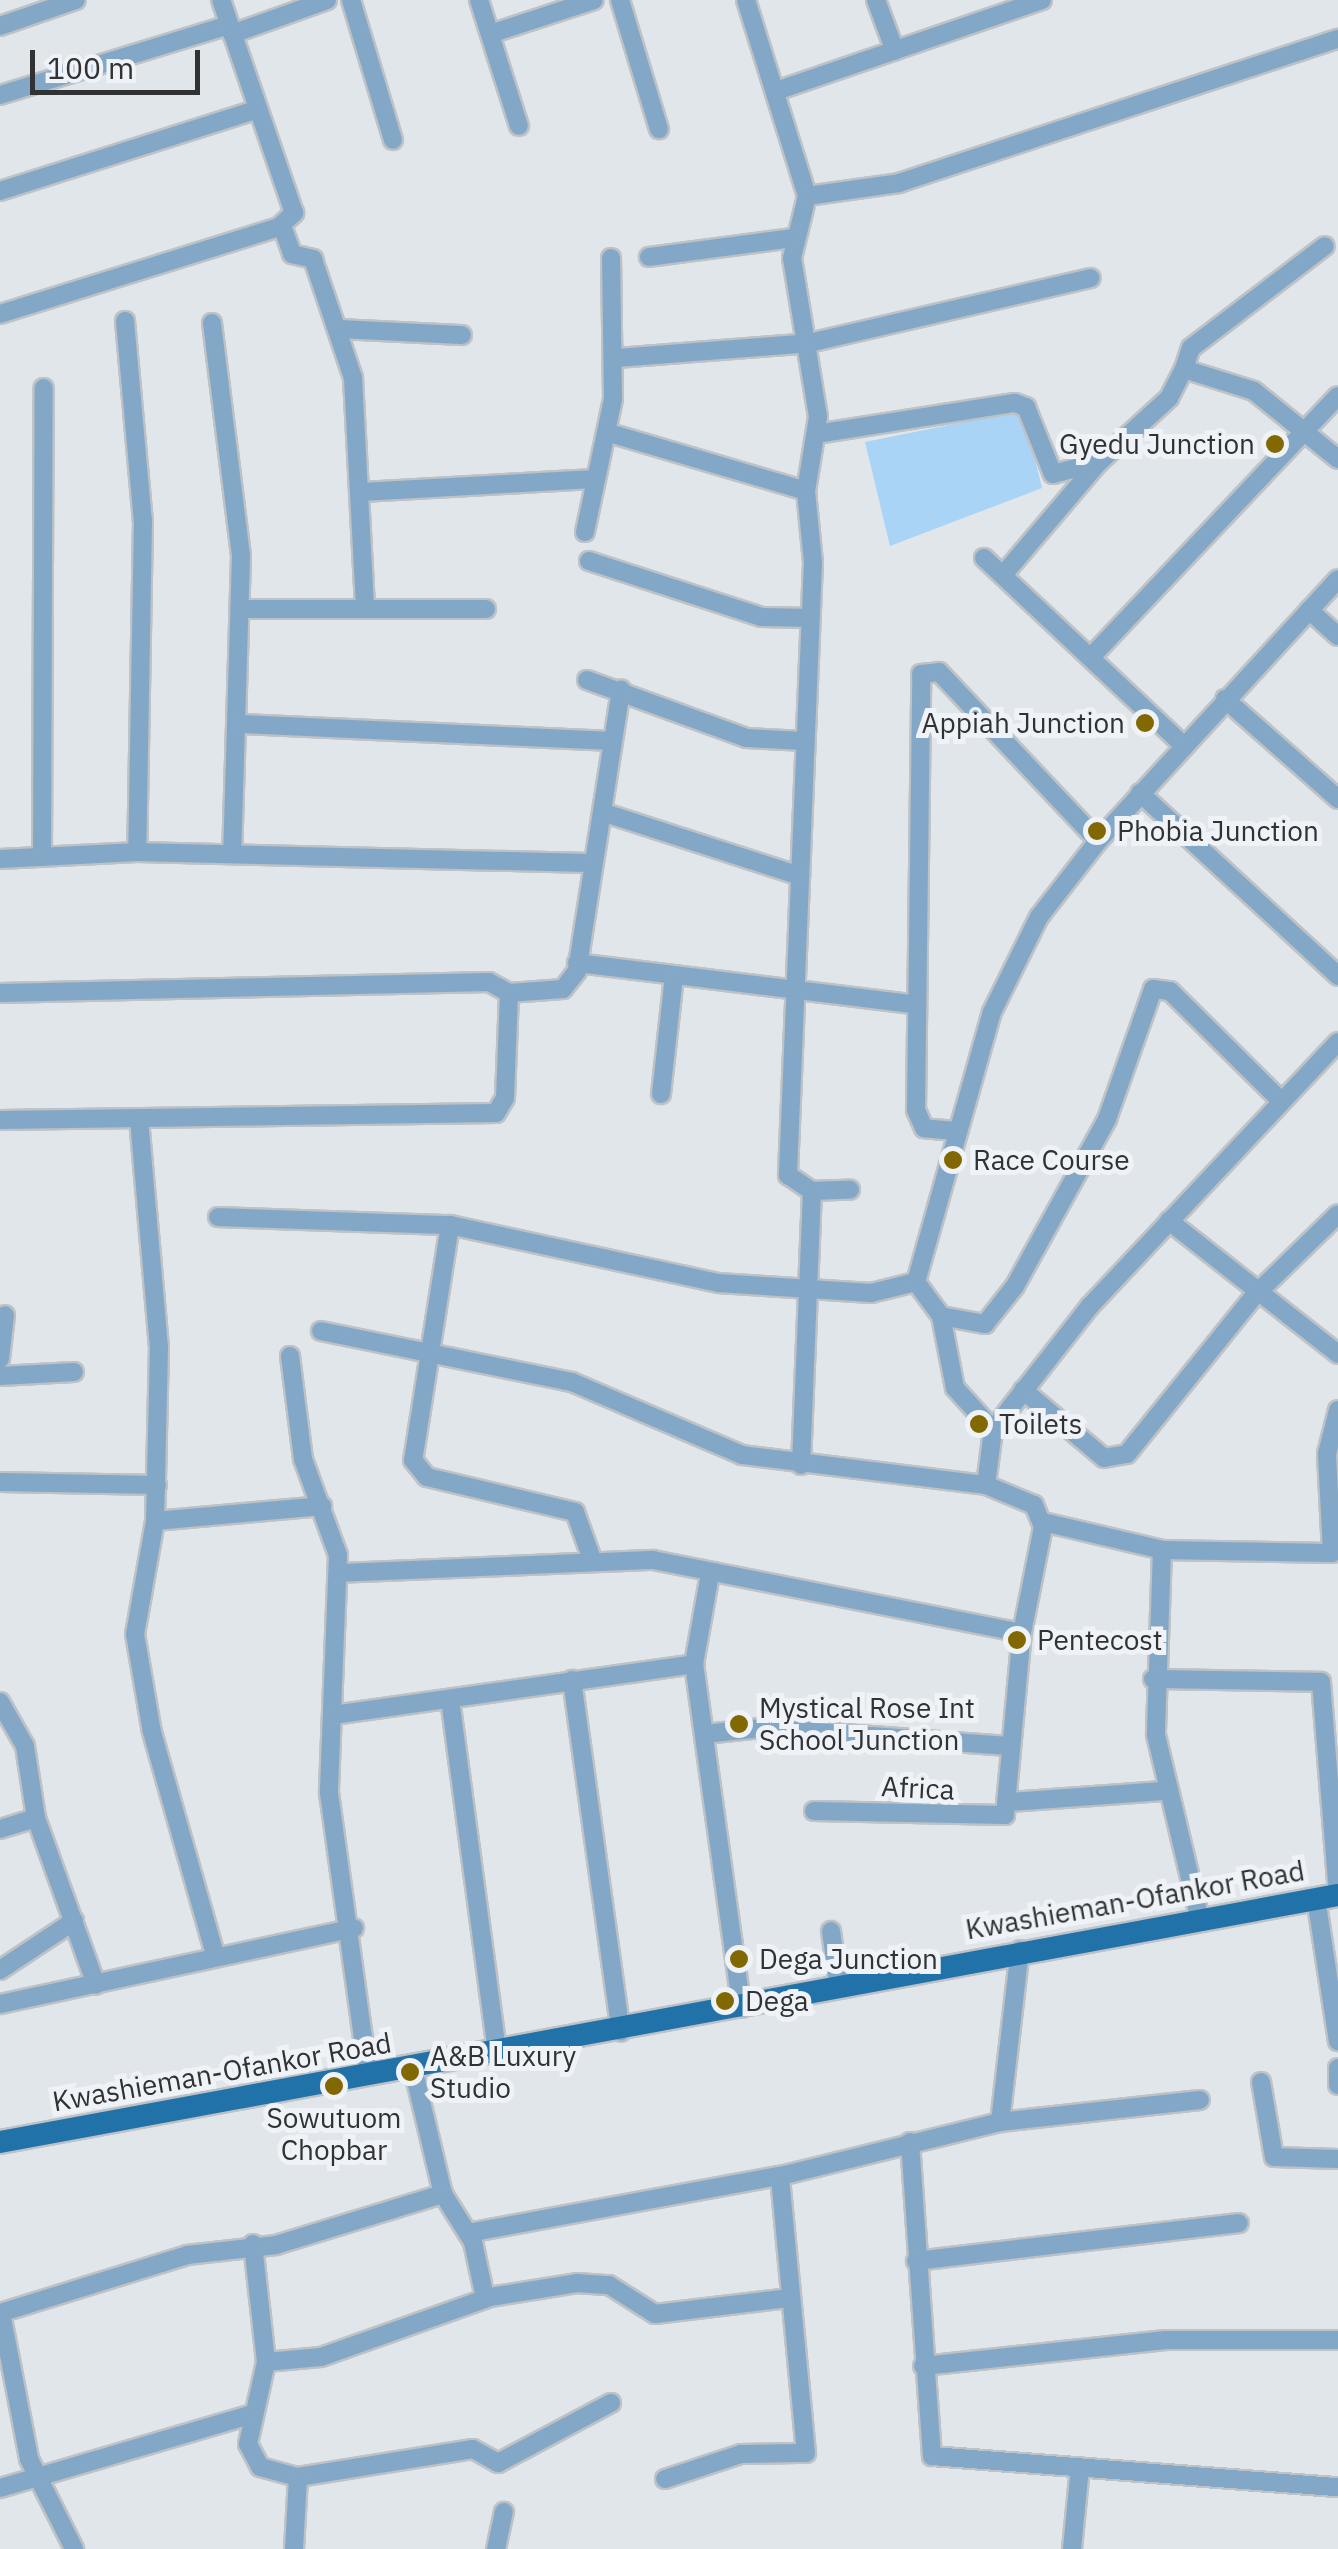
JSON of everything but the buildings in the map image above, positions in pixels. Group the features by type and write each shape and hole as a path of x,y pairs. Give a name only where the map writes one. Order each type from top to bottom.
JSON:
{"main road":[{"name":"Kwashieman-Ofankor Road","path":"0,2142 620,2032 1020,1950 1327,1896"}],"street":[{"path":"0,26 76,0"},
{"path":"0,314 283,229 294,212 221,0"},
{"path":"0,96 327,0"},
{"path":"351,0 393,140"},
{"path":"479,0 519,126"},
{"path":"490,34 594,0"},
{"path":"620,0 659,129"},
{"path":"746,0 779,90 808,196 794,236 809,343 816,434 806,491 810,618 788,1175 812,1191 850,1190"},
{"path":"876,0 895,51"},
{"path":"779,90 1042,0"},
{"path":"808,196 899,184 1338,38"},
{"path":"0,192 256,110"},
{"path":"283,229 290,250 313,259 354,378 365,606"},
{"path":"650,257 794,236"},
{"path":"1003,575 1099,462 1168,398 1191,348 1325,246"},
{"path":"584,532 608,433 616,358 611,258"},
{"path":"616,358 809,343 1091,278"},
{"path":"125,322 143,521 138,852"},
{"path":"212,323 243,608 232,854"},
{"path":"338,329 462,334"},
{"path":"1184,370 1254,391 1307,430 1338,459"},
{"path":"42,857 44,388"},
{"path":"1091,658 1338,396"},
{"path":"816,434 1016,403 1026,407 1053,474 1099,462"},
{"path":"608,433 806,491"},
{"path":"362,492 594,479"},
{"path":"984,558 1182,744"},
{"path":"588,561 761,616 810,618"},
{"path":"916,1282 956,1131 1007,975 1098,841 1182,744 1338,579"},
{"path":"243,608 486,608"},
{"path":"1309,610 1338,636"},
{"path":"956,1131 918,1122 912,1004 925,670 939,672 1098,841"},
{"path":"587,680 621,689 746,738 804,741"},
{"path":"0,993 489,982 509,993 563,989 578,964 589,862 605,814 609,742 621,689"},
{"path":"1225,698 1338,799"},
{"path":"240,724 609,742"},
{"path":"1140,793 1338,976"},
{"path":"605,814 800,876"},
{"path":"0,859 138,852 589,862"},
{"path":"578,964 912,1004"},
{"path":"661,1094 674,976"},
{"path":"942,1316 985,1324 1015,1286 1107,1118 1153,989 1170,991 1280,1100"},
{"path":"0,1120 496,1113 506,1098 509,993"},
{"path":"986,1485 992,1430 1023,1390 1169,1221 1338,1042"},
{"path":"139,1119 158,1311 155,1521 135,1606 140,1672 214,1955"},
{"path":"801,1466 805,1287 812,1191"},
{"path":"1023,1390 1104,1458 1126,1454 1262,1290 1338,1214"},
{"path":"218,1217 450,1225 720,1283 872,1293 916,1282"},
{"path":"1169,1221 1262,1290 1338,1354"},
{"path":"450,1225 430,1348 417,1469 575,1512 593,1562"},
{"path":"916,1282 942,1316 955,1388 992,1430"},
{"path":"0,1359 5,1316"},
{"path":"321,1331 430,1348 572,1382 718,1448 801,1466 986,1485 1034,1505 1043,1522 1022,1634 1008,1746 1010,1802"},
{"path":"290,1356 294,1422 339,1573 329,1793 354,1928 368,2075"},
{"path":"0,1376 74,1372"},
{"path":"1043,1522 1162,1550 1332,1554 1327,1454 1338,1410"},
{"path":"0,1482 157,1485"},
{"path":"155,1521 322,1506"},
{"path":"1162,1550 1153,1678 1163,1791 1200,1920"},
{"path":"339,1573 653,1560 1022,1634"},
{"path":"710,1574 694,1664 742,2008"},
{"path":"332,1715 694,1664"},
{"path":"1153,1678 1320,1682 1327,1896 1338,2040"},
{"path":"572,1680 620,2032"},
{"path":"450,1699 497,2053"},
{"path":"0,1702 29,1758 36,1818 96,1985"},
{"path":"705,1734 762,1728 1008,1746"},
{"name":"Africa","path":"814,1811 990,1820 1010,1802 1163,1791"},
{"path":"0,1828 36,1818"},
{"path":"0,1970 74,1921"},
{"path":"0,2004 354,1928"},
{"path":"831,1932 839,1988"},
{"path":"1000,2122 1020,1950"},
{"path":"413,2068 442,2194 468,2233 486,2298"},
{"path":"1338,2068 1338,2085"},
{"path":"1261,2082 1274,2157 1338,2159"},
{"path":"468,2233 780,2176 1000,2122 1200,2100"},
{"path":"910,2142 932,2456 1338,2487"},
{"path":"665,2479 742,2454 806,2453 780,2176"},
{"path":"74,2549 38,2478 0,2313 186,2255 302,2239 442,2194"},
{"path":"916,2262 1239,2223"},
{"path":"253,2244 266,2362 250,2414 254,2464 298,2477 473,2449 498,2463 611,2403"},
{"path":"266,2362 364,2346 486,2298 588,2282 655,2314 790,2298"},
{"path":"923,2366 1166,2340 1338,2340"},
{"path":"0,2488 250,2414"},
{"path":"1072,2549 1080,2467"},
{"path":"294,2549 298,2477"},
{"path":"496,2549 504,2512"}],"shaded area":[{"path":"1023,410 1042,488 890,546 865,442"}],"place":[{"name":"Gyedu Junction","path":"1275,444"},
{"name":"Appiah Junction","path":"1145,723"},
{"name":"Phobia Junction","path":"1097,831"},
{"name":"Race Course","path":"953,1160"},
{"name":"Toilets","path":"979,1424"},
{"name":"Pentecost","path":"1017,1640"},
{"name":"Mystical Rose Int School Junction","path":"739,1724"},
{"name":"Dega Junction","path":"739,1959"},
{"name":"Dega","path":"725,2001"},
{"name":"A&B Luxury Studio","path":"410,2072"},
{"name":"Sowutuom Chopbar","path":"334,2086"}]}
